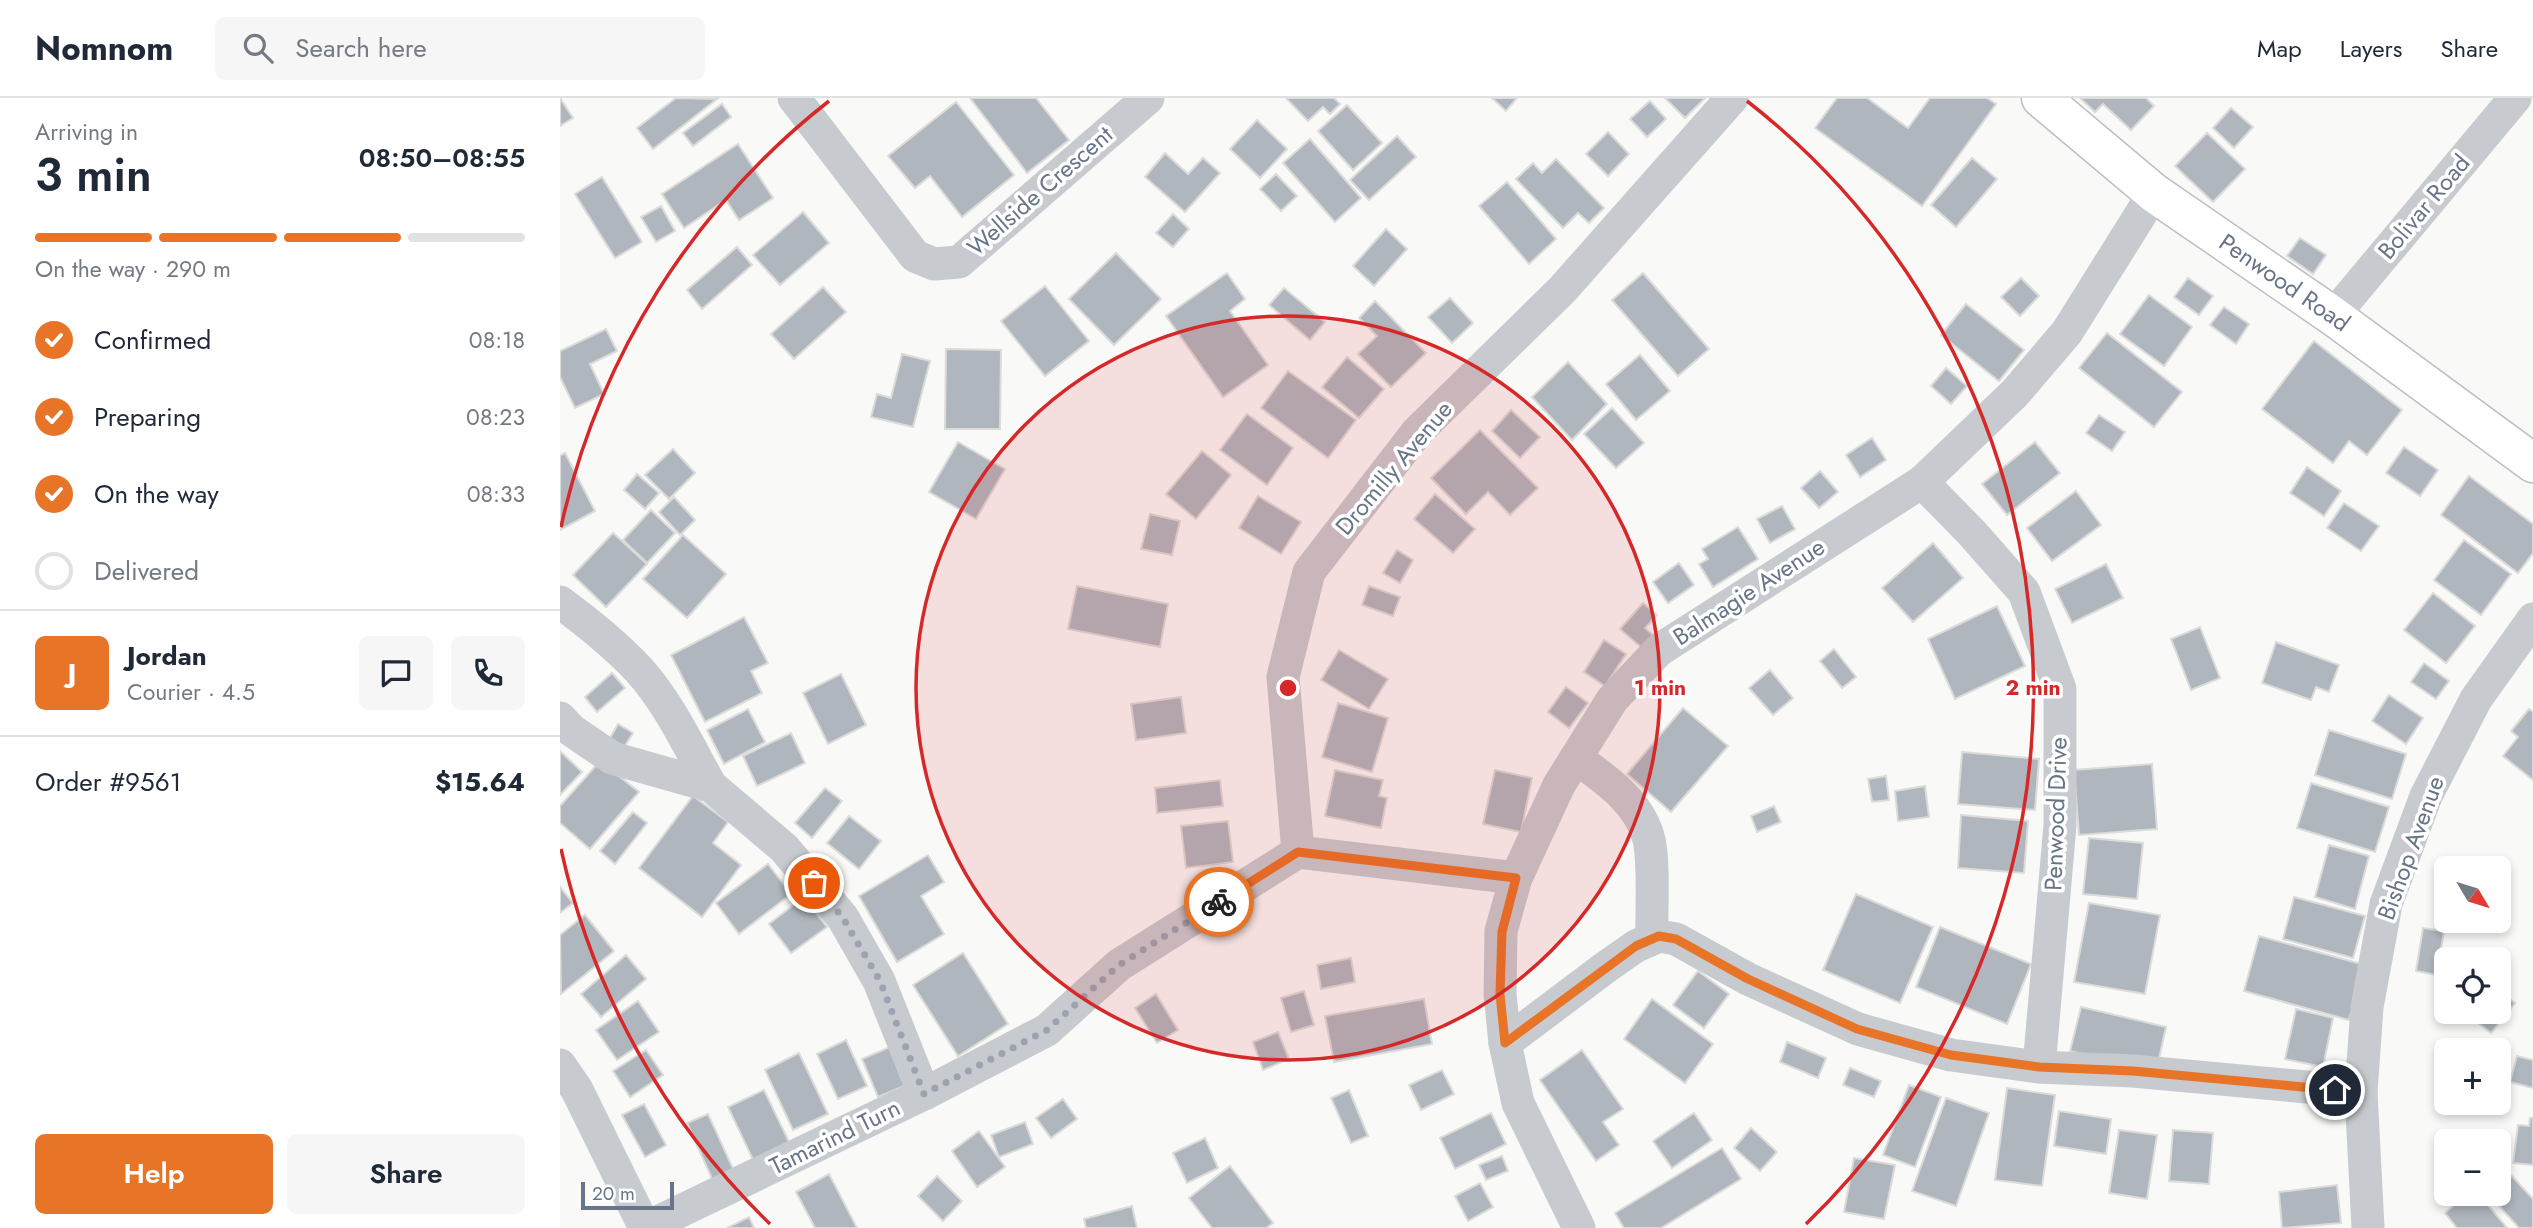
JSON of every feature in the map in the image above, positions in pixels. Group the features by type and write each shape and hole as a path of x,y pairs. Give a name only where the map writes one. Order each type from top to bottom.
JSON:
{"street":[{"name":"Wellside Crescent","path":"794,98 915,256 934,264 959,262 1148,98"},
{"name":"Dromilly Avenue","path":"1298,852 1283,677 1309,572 1417,432 1562,290 1732,98"},
{"name":"Penwood Road","path":"2041,98 2154,193 2333,316 2533,463"},
{"name":"Bolivar Road","path":"2333,316 2515,98"},
{"name":"Balmagie Avenue","path":"1580,1228 1518,1103 1505,1043 1500,994 1502,932 1516,878 1559,785 1612,700 1659,650 1922,482 2015,393 2067,332 2154,193"},
{"name":"Penwood Drive","path":"1922,482 2024,592 2060,689 2060,825 2039,1067"},
{"path":"560,602 596,629 640,671 668,709 711,786 784,848 843,918 880,981 924,1094"},
{"name":"Bishop Avenue","path":"2368,1228 2361,1092 2367,1007 2386,904 2432,783 2476,699 2533,619"},
{"path":"560,718 570,730 612,758 711,786"},
{"path":"1576,758 1612,785 1642,819 1650,839 1652,939"},
{"path":"1298,852 1516,878"},
{"name":"Tamarind Turn","path":"645,1228 924,1094 1047,1030 1119,965 1298,852"},
{"path":"1505,1043 1636,946 1659,936 1676,939 1748,979 1857,1029 1951,1055 2039,1067 2133,1071 2361,1092"},
{"path":"560,1065 577,1090 645,1228"}],"building":[{"path":"560,98 573,118 560,126"},
{"path":"676,98 717,99 653,149 637,128"},
{"path":"970,98 1036,98 1069,140 1027,173"},
{"path":"1286,98 1334,98 1340,104 1330,114 1323,107 1308,121"},
{"path":"1492,98 1517,98 1506,111"},
{"path":"1665,98 1705,98 1685,118"},
{"path":"1837,98 1867,98 1908,128 1930,98 1987,98 1996,104 1922,206 1815,128"},
{"path":"2080,98 2146,98 2154,106 2131,130 2103,104 2095,112"},
{"path":"1650,101 1666,119 1647,137 1630,119"},
{"path":"956,102 1014,175 962,217 930,176 915,188 888,156"},
{"path":"722,104 731,117 693,146 683,133"},
{"path":"1347,105 1382,143 1353,170 1318,131"},
{"path":"2231,108 2253,127 2234,148 2213,128"},
{"path":"1257,120 1287,149 1260,178 1230,149"},
{"path":"1608,132 1629,154 1608,176 1586,154"},
{"path":"2207,133 2245,169 2213,202 2175,166"},
{"path":"1397,136 1416,157 1369,200 1350,180"},
{"path":"1310,139 1361,198 1335,222 1283,163"},
{"path":"738,144 773,198 739,220 726,200 684,228 662,194"},
{"path":"1165,153 1188,174 1203,158 1220,173 1185,212 1145,177"},
{"path":"1972,158 1997,179 1956,227 1931,205"},
{"path":"1556,159 1604,208 1589,223 1578,213 1563,228 1516,179 1533,163 1542,173"},
{"path":"1276,174 1297,196 1281,211 1260,189"},
{"path":"602,177 642,242 615,258 575,194"},
{"path":"1507,182 1556,239 1529,264 1479,206"},
{"path":"661,206 675,231 656,242 641,217"},
{"path":"803,212 829,243 780,285 753,255"},
{"path":"1173,214 1189,229 1173,247 1156,233"},
{"path":"1386,229 1407,249 1374,286 1353,266"},
{"path":"2300,238 2326,255 2313,274 2287,256"},
{"path":"737,247 752,265 702,309 687,290"},
{"path":"1116,253 1161,299 1114,345 1069,299"},
{"path":"1227,273 1245,299 1230,311 1268,365 1223,397 1166,316"},
{"path":"1643,273 1709,349 1678,376 1612,300"},
{"path":"2021,278 2039,296 2020,316 2001,297"},
{"path":"2188,278 2213,296 2199,315 2174,297"},
{"path":"1045,286 1089,341 1045,376 1001,321"},
{"path":"823,287 846,312 794,359 771,334"},
{"path":"1284,288 1325,322 1310,340 1269,305"},
{"path":"2149,295 2192,327 2164,366 2120,334"},
{"path":"1450,298 1473,323 1452,343 1428,317"},
{"path":"1375,301 1426,353 1391,387 1358,354 1377,336 1359,318"},
{"path":"1966,304 2024,350 1999,381 1941,335"},
{"path":"2224,307 2249,324 2236,344 2210,325"},
{"path":"606,329 617,351 590,364 604,394 575,408 560,377 560,351"},
{"path":"2107,333 2182,392 2154,427 2079,368"},
{"path":"2314,341 2402,410 2367,455 2349,441 2333,463 2262,409"},
{"path":"946,349 1001,350 1000,429 945,429"},
{"path":"902,354 930,361 913,427 871,417 877,394 891,398"},
{"path":"1640,355 1670,391 1636,420 1606,384"},
{"path":"1347,357 1384,389 1359,418 1322,387"},
{"path":"1568,362 1607,404 1572,440 1532,397"},
{"path":"1946,368 1967,386 1951,404 1931,386"},
{"path":"1288,371 1356,420 1328,458 1261,408"},
{"path":"1612,408 1644,443 1616,468 1584,434"},
{"path":"1511,410 1540,437 1520,458 1492,431"},
{"path":"1247,414 1293,448 1267,485 1220,450"},
{"path":"2099,415 2125,432 2112,451 2086,433"},
{"path":"1480,430 1538,488 1510,515 1488,492 1466,514 1431,478"},
{"path":"1872,438 1886,460 1860,477 1846,455"},
{"path":"958,442 1005,469 976,519 929,492"},
{"path":"2035,442 2060,473 2007,515 1982,484"},
{"path":"2404,447 2438,470 2420,496 2386,473"},
{"path":"673,449 695,473 669,499 645,475"},
{"path":"1202,451 1231,475 1196,519 1166,494"},
{"path":"565,453 595,511 560,530 560,456"},
{"path":"2307,467 2341,491 2324,516 2290,493"},
{"path":"1820,471 1838,492 1819,508 1801,488"},
{"path":"637,474 659,493 645,509 624,490"},
{"path":"2469,476 2533,524 2533,553 2518,573 2441,515"},
{"path":"2076,491 2101,525 2052,561 2027,528"},
{"path":"1435,494 1475,529 1453,553 1414,519"},
{"path":"1258,496 1301,522 1281,554 1239,528"},
{"path":"674,497 695,520 680,535 659,512"},
{"path":"2344,503 2379,526 2361,551 2327,528"},
{"path":"1782,506 1795,529 1770,543 1757,519"},
{"path":"651,510 675,533 647,563 623,540"},
{"path":"1150,514 1180,521 1172,555 1141,549"},
{"path":"1738,527 1758,559 1713,587 1699,564 1708,559 1702,549"},
{"path":"613,533 647,564 606,607 573,575"},
{"path":"683,535 726,574 687,618 643,579"},
{"path":"2464,540 2511,574 2481,615 2434,580"},
{"path":"1933,543 1963,578 1913,622 1882,588"},
{"path":"1397,550 1413,560 1400,583 1383,573"},
{"path":"1679,563 1694,585 1668,603 1653,582"},
{"path":"2106,564 2123,598 2072,623 2055,589"},
{"path":"1077,586 1168,604 1160,647 1068,629"},
{"path":"1369,586 1400,597 1393,616 1362,605"},
{"path":"2433,593 2475,626 2446,663 2404,630"},
{"path":"1643,603 1657,615 1645,628 1654,636 1642,648 1620,629"},
{"path":"1997,606 2025,666 1955,699 1928,639"},
{"path":"744,617 768,663 751,671 762,693 705,722 671,655"},
{"path":"2200,627 2220,678 2191,690 2171,639"},
{"path":"1604,640 1626,654 1605,686 1584,672"},
{"path":"2276,642 2339,665 2329,692 2316,687 2311,700 2262,683"},
{"path":"1834,649 1856,677 1842,688 1820,661"},
{"path":"1339,650 1388,679 1369,709 1321,680"},
{"path":"2424,663 2449,681 2436,699 2411,682"},
{"path":"1770,670 1793,698 1773,715 1749,688"},
{"path":"612,673 625,688 597,712 585,697"},
{"path":"841,674 866,725 828,744 803,693"},
{"path":"1566,687 1588,703 1569,728 1548,712"},
{"path":"2389,695 2423,718 2406,744 2372,721"},
{"path":"1181,697 1186,733 1136,740 1131,704"},
{"path":"1338,703 1388,718 1372,772 1322,757"},
{"path":"1683,708 1728,746 1671,812 1627,774"},
{"path":"748,709 765,742 724,764 707,730"},
{"path":"2529,709 2533,712 2533,780 2503,756 2518,737 2511,731"},
{"path":"618,724 633,733 624,747 610,738"},
{"path":"2329,730 2406,754 2392,799 2315,775"},
{"path":"791,733 805,763 757,786 743,756"},
{"path":"560,751 582,772 560,795"},
{"path":"1962,752 2039,759 2035,810 1958,804"},
{"path":"600,761 639,792 590,849 560,823 560,806"},
{"path":"2152,764 2157,829 2079,835 2074,770"},
{"path":"1335,770 1383,780 1379,796 1387,798 1381,828 1325,816"},
{"path":"1495,770 1532,778 1521,832 1483,824"},
{"path":"1886,776 1889,800 1872,802 1868,779"},
{"path":"1220,780 1223,806 1157,813 1155,788"},
{"path":"2311,783 2389,807 2375,852 2297,828"},
{"path":"1925,786 1929,817 1898,821 1895,791"},
{"path":"825,788 842,801 812,838 795,823"},
{"path":"693,796 728,822 713,843 741,865 702,917 639,868"},
{"path":"1774,806 1781,822 1757,832 1751,816"},
{"path":"633,812 647,823 615,864 600,851"},
{"path":"1961,815 2028,821 2024,873 1958,868"},
{"path":"849,816 881,841 859,869 827,843"},
{"path":"1228,821 1233,862 1186,868 1181,826"},
{"path":"2089,838 2143,843 2137,899 2083,894"},
{"path":"2329,845 2369,856 2355,909 2315,897"},
{"path":"928,855 944,882 921,896 944,934 897,962 859,896"},
{"path":"768,864 791,894 739,934 716,903"},
{"path":"560,887 573,903 560,913"},
{"path":"1856,894 1933,927 1900,1003 1823,970"},
{"path":"804,897 827,927 791,953 769,924"},
{"path":"2294,897 2365,916 2353,958 2283,939"},
{"path":"2089,903 2160,915 2145,994 2074,982"},
{"path":"585,915 614,951 561,994 560,935"},
{"path":"1940,927 2031,964 2007,1024 1916,987"},
{"path":"2423,928 2434,930 2434,933 2444,933 2441,947 2434,947 2434,974 2416,971"},
{"path":"2259,936 2365,965 2349,1020 2244,991"},
{"path":"963,953 1008,1024 958,1056 913,985"},
{"path":"626,955 646,979 601,1017 581,994"},
{"path":"1351,958 1355,982 1321,989 1317,965"},
{"path":"1698,971 1729,994 1704,1028 1673,1005"},
{"path":"1304,991 1314,1025 1291,1032 1281,998"},
{"path":"1156,994 1178,1030 1157,1043 1135,1008"},
{"path":"1424,999 1432,1044 1334,1062 1325,1016"},
{"path":"1652,999 1713,1044 1685,1083 1624,1039"},
{"path":"638,1001 659,1032 617,1060 596,1030"},
{"path":"2081,1007 2166,1027 2156,1072 2070,1051"},
{"path":"2296,1009 2333,1018 2323,1067 2285,1059"},
{"path":"2479,1024 2498,1024 2491,1033"},
{"path":"1278,1032 1289,1059 1263,1070 1253,1042"},
{"path":"846,1040 867,1086 838,1099 817,1054"},
{"path":"1787,1042 1826,1058 1818,1078 1780,1062"},
{"path":"892,1046 909,1084 878,1097 862,1059"},
{"path":"646,1050 663,1075 630,1097 613,1071"},
{"path":"1582,1050 1623,1109 1603,1122 1619,1145 1596,1161 1540,1080"},
{"path":"799,1053 828,1114 793,1130 765,1070"},
{"path":"2517,1056 2533,1060 2533,1088 2511,1082"},
{"path":"1850,1068 1881,1081 1874,1097 1843,1085"},
{"path":"1442,1070 1454,1094 1421,1110 1409,1085"},
{"path":"1909,1085 1941,1097 1915,1167 1883,1155"},
{"path":"2007,1088 2055,1095 2042,1186 1995,1180"},
{"path":"764,1090 792,1148 756,1166 728,1107"},
{"path":"1349,1090 1368,1136 1351,1143 1331,1098"},
{"path":"1946,1098 1989,1113 1956,1206 1912,1191"},
{"path":"1063,1099 1077,1119 1051,1138 1036,1118"},
{"path":"644,1104 666,1145 645,1157 622,1115"},
{"path":"2059,1111 2111,1119 2106,1154 2054,1146"},
{"path":"1491,1113 1506,1144 1455,1169 1440,1138"},
{"path":"1694,1113 1712,1140 1672,1168 1653,1141"},
{"path":"708,1114 735,1173 714,1183 687,1123"},
{"path":"2530,1118 2533,1118 2533,1165 2513,1163 2518,1125 2529,1126"},
{"path":"1025,1122 1033,1144 999,1157 991,1135"},
{"path":"1751,1128 1777,1152 1760,1171 1734,1148"},
{"path":"2119,1130 2157,1135 2147,1199 2109,1193"},
{"path":"2173,1130 2213,1133 2209,1184 2169,1181"},
{"path":"979,1131 1005,1167 977,1187 952,1151"},
{"path":"1205,1138 1218,1168 1187,1183 1173,1153"},
{"path":"1722,1148 1741,1179 1661,1228 1624,1228 1615,1213"},
{"path":"1502,1156 1508,1171 1486,1180 1479,1165"},
{"path":"1854,1158 1895,1165 1884,1219 1844,1212"},
{"path":"1230,1166 1273,1223 1266,1228 1212,1228 1189,1198"},
{"path":"829,1174 857,1228 815,1228 796,1192"},
{"path":"937,1176 962,1201 943,1221 918,1196"},
{"path":"2511,1177 2533,1199 2533,1228 2519,1228 2499,1206 2511,1206"},
{"path":"1480,1183 1493,1207 1468,1221 1455,1196"},
{"path":"2337,1185 2341,1223 2282,1228 2279,1192"},
{"path":"1132,1206 1137,1228 1086,1228 1084,1219"},
{"path":"2453,1206 2489,1206 2507,1228 2457,1228 2445,1213"},
{"path":"749,1217 754,1228 727,1228"}],"way so far":[{"path":"814,883 843,918 880,981 924,1094 1047,1030 1119,965 1219,902"}],"route":[{"path":"1219,902 1298,852 1516,878 1502,932 1500,994 1505,1043 1636,946 1659,936 1676,939 1698,949 1748,979 1857,1029 1951,1055 2039,1067 2133,1071 2335,1090"}]}
